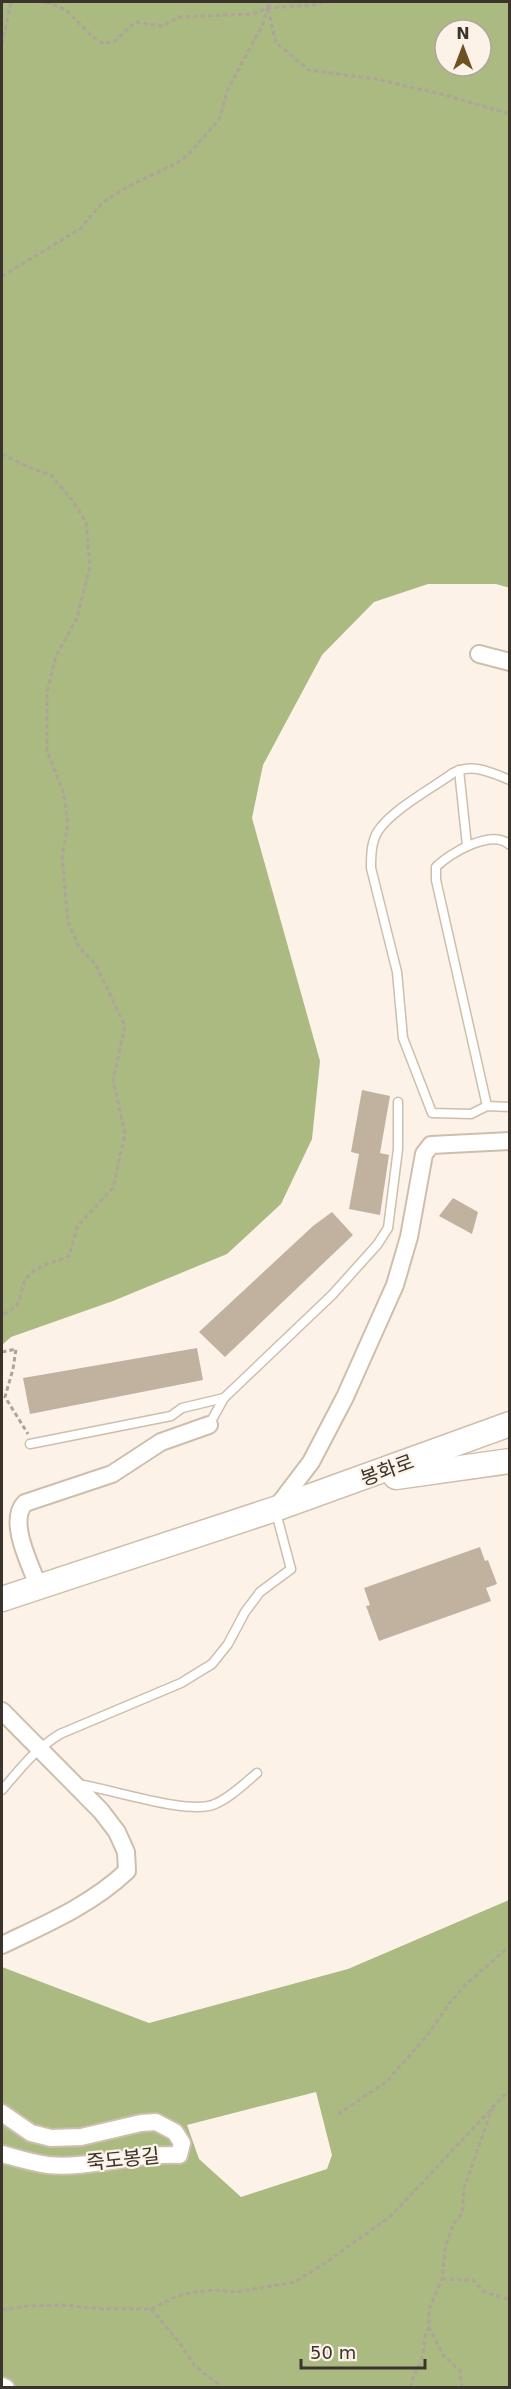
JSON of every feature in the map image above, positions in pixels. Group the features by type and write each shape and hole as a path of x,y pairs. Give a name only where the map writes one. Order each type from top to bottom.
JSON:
{"main road":[{"name":"봉화로","path":"349,1484 510,1424"},
{"name":"봉화로","path":"349,1484 510,1461"},
{"path":"2,1599 349,1484"}],"street":[{"path":"479,654 510,662"},
{"path":"275,1509 311,1462 345,1397 395,1285 409,1237 424,1154 431,1144 510,1142"},
{"path":"39,1588 19,1530 17,1517 19,1509 25,1503 112,1474 161,1442 210,1425"},
{"path":"2,1711 101,1811 117,1832 126,1852 127,1871 112,1885 68,1913 2,1945"},
{"name":"죽도봉길","path":"2,2113 31,2133 51,2138 81,2137 141,2123 156,2122 175,2132 182,2144 179,2155 155,2154 72,2164 49,2165 2,2154"},
{"path":"2,2386 6,2388"}],"lane":[{"path":"510,780 476,768 463,767 400,810 379,831 371,856 371,868 397,972 403,1038 432,1113 471,1114 487,1106 510,1107"},
{"path":"459,770 467,846"},
{"path":"487,1106 436,880 436,867 452,852 467,846 494,839 505,840 510,845"},
{"path":"210,1425 224,1398 332,1295 377,1245 388,1227 398,1149 399,1102"},
{"path":"32,1444 171,1416 182,1408 224,1398"},
{"path":"2,1790 39,1748 60,1734 181,1683 212,1665 228,1644 244,1612 261,1592 291,1569 275,1509"},
{"path":"74,1783 143,1800 189,1806 213,1805 236,1791 257,1773"}],"path":[{"path":"2,44 11,2"},
{"path":"46,2 66,10 93,37 104,44 115,40 135,22 163,26 179,17 252,14 267,8 315,5 322,2"},
{"path":"2,276 80,229 102,203 129,186 187,156 220,118 226,91 262,24 271,2"},
{"path":"267,8 276,43 309,70 386,81 510,114"},
{"path":"2,454 51,475 72,500 86,522 90,566 76,618 56,656 47,692 47,751 64,794 68,824 62,857 68,922 79,946 96,965 124,1026 113,1080 125,1134 113,1188 77,1227 69,1256 33,1272 25,1281 20,1303 14,1310 2,1315"},
{"path":"2,1352 16,1349 14,1369 5,1397 32,1444"},
{"path":"338,2114 386,2082 427,2036 465,1985 510,1946"},
{"path":"2,2310 27,2306 64,2305 100,2309 150,2309 177,2296 195,2292 214,2290 236,2292 295,2282 390,2217 510,2089"},
{"path":"462,2388 460,2371 443,2355 429,2327 429,2309 442,2279 448,2240 453,2224 462,2214 464,2188 492,2107"},
{"path":"442,2279 473,2280 483,2291 510,2300"},
{"path":"150,2309 179,2342 194,2365 223,2388"},
{"path":"411,2388 411,2379 422,2360 423,2338 429,2327"}],"green space":[{"path":"2,2 509,2 510,588 496,584 428,584 374,602 322,655 263,765 252,818 320,1061 312,1139 281,1204 227,1254 113,1301 11,1337 2,1345"},
{"path":"509,1900 509,2387 2,2387 2,1967 149,2023 348,1969","holes":["316,2092 332,2155 327,2169 241,2197 199,2159 187,2125"]}],"building":[{"path":"362,1090 390,1096 380,1153 389,1155 380,1215 349,1209 359,1154 351,1152"},
{"path":"453,1198 478,1212 472,1234 439,1216"},
{"path":"332,1212 353,1235 225,1357 199,1332 313,1226"},
{"path":"197,1348 203,1380 30,1414 23,1378"},
{"path":"480,1547 485,1561 488,1560 497,1584 486,1588 491,1601 379,1641 366,1606 370,1605 364,1588"}]}
